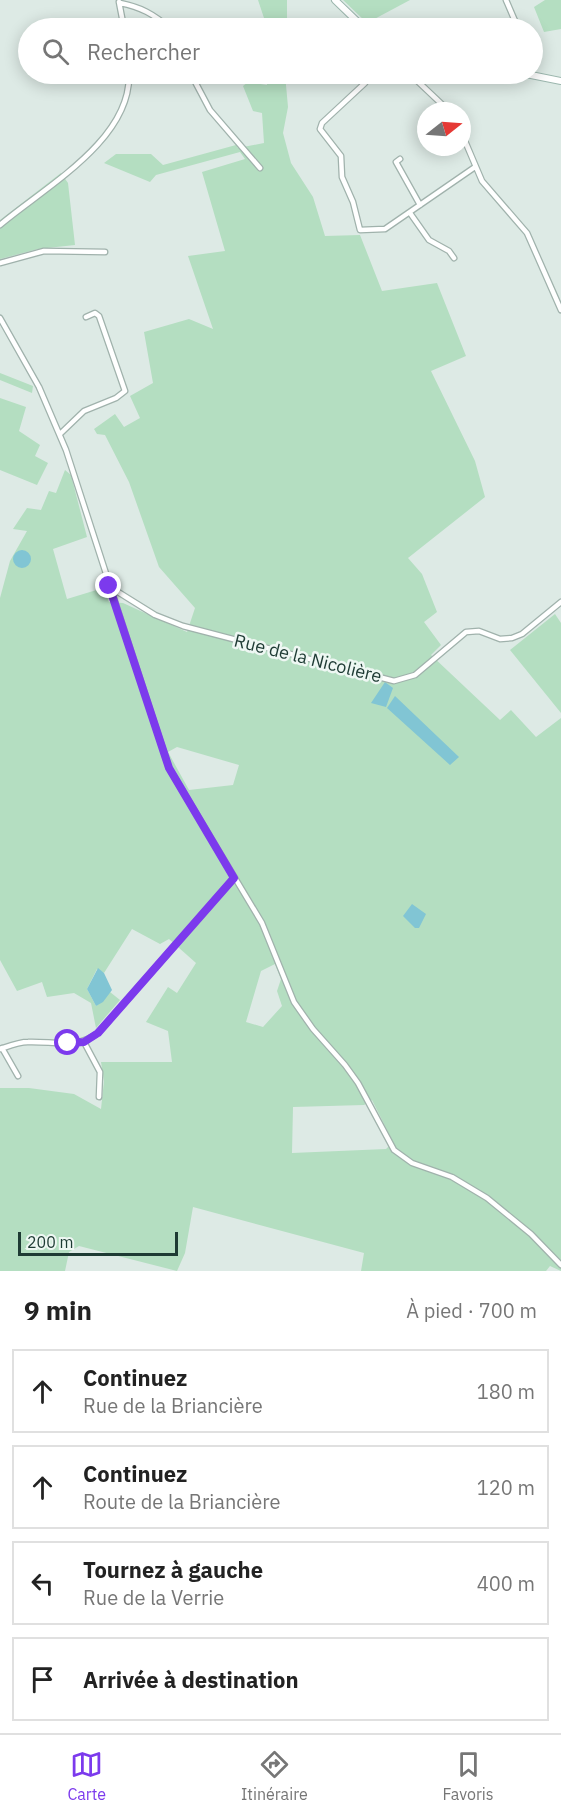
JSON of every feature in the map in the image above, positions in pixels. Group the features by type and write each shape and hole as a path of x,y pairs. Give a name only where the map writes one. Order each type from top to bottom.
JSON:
{"street":[{"path":"335,0 354,18"},
{"path":"506,0 514,18"},
{"path":"122,18 119,1 137,6 158,18"},
{"path":"543,77 561,81"},
{"path":"0,225 94,149 109,133 129,84"},
{"path":"196,84 210,110 260,168"},
{"path":"364,84 322,123 320,129 341,156 342,177 353,202 360,230 385,229 475,167"},
{"path":"421,84 440,102"},
{"path":"471,156 490,192 527,233 561,310"},
{"path":"400,159 396,162 420,205"},
{"path":"410,213 429,240 449,250 454,258"},
{"path":"0,263 44,251 105,252"},
{"path":"60,434 84,411 116,398 125,391 99,316 95,313 86,317"},
{"path":"0,318 39,387 60,434 169,768 269,936 294,1002 313,1029 358,1083 394,1150 412,1163 452,1177 487,1198 531,1234 561,1265"},
{"name":"Rue de la Nicolière","path":"109,586 155,615 183,626 394,681 415,675 466,632 479,631 500,639 512,638 522,634 561,603"},
{"path":"18,1076 1,1048 30,1042 84,1042 98,1033 234,878"},
{"path":"84,1042 100,1072 99,1097"}],"green space":[{"path":"258,0 287,0 287,18 264,18"},
{"path":"343,0 410,0 376,18 362,18"},
{"path":"545,0 561,0 561,29 544,32 543,18 538,18 534,7"},
{"path":"286,84 288,107 283,133 291,163 313,197 325,236 360,235 382,291 437,283 466,356 431,371 475,461 485,497 408,558 422,574 437,612 424,622 441,645 431,655 500,720 511,710 536,737 561,718 561,1271 550,1266 546,1271 361,1271 364,1253 193,1207 185,1253 177,1271 79,1246 69,1252 65,1271 0,1271 0,1088 29,1088 74,1094 101,1109 104,1081 101,1062 172,1062 168,1031 146,1022 168,987 177,993 196,963 169,939 160,944 132,929 104,973 97,969 87,989 96,1006 110,992 120,1000 96,1028 91,1003 74,993 47,997 42,982 17,991 0,960 0,598 10,561 27,531 13,529 27,508 41,510 49,491 56,493 65,470 71,475 87,537 53,549 67,599 103,588 109,602 123,603 187,632 195,608 159,567 129,482 105,435 97,434 94,429 115,414 124,427 140,418 130,396 153,383 144,332 189,319 213,329 188,256 225,251 202,172 245,159 240,152 156,175 150,182 104,163 116,154 151,154 163,165 236,145 238,148 264,143 262,113 253,111 243,86","holes":["177,747 239,765 233,785 189,790 168,752","275,964 281,979 277,991 282,1006 263,1027 246,1022 261,971","372,1100 393,1142 386,1149 292,1153 293,1107 364,1105"]},
{"path":"61,173 68,183 75,245 38,249 0,259 0,220"},
{"path":"0,373 33,386 32,393 0,380"},
{"path":"0,398 26,407 19,431 40,445 35,456 48,463 37,485 0,470"},
{"path":"555,614 561,623 561,713 510,650"}],"water":[{"path":"22,550 28,553 31,559 28,565 22,568 16,565 13,559 16,553"},
{"path":"385,682 393,688 386,707 371,703"},
{"path":"395,696 459,757 450,765 387,708"},
{"path":"412,904 426,914 419,928 415,928 403,916"},
{"path":"98,968 104,973 112,990 103,1002 96,1006 87,989"}],"route":[{"path":"68,1043 84,1042 98,1033 234,878 178,787 169,768 109,586"}]}
